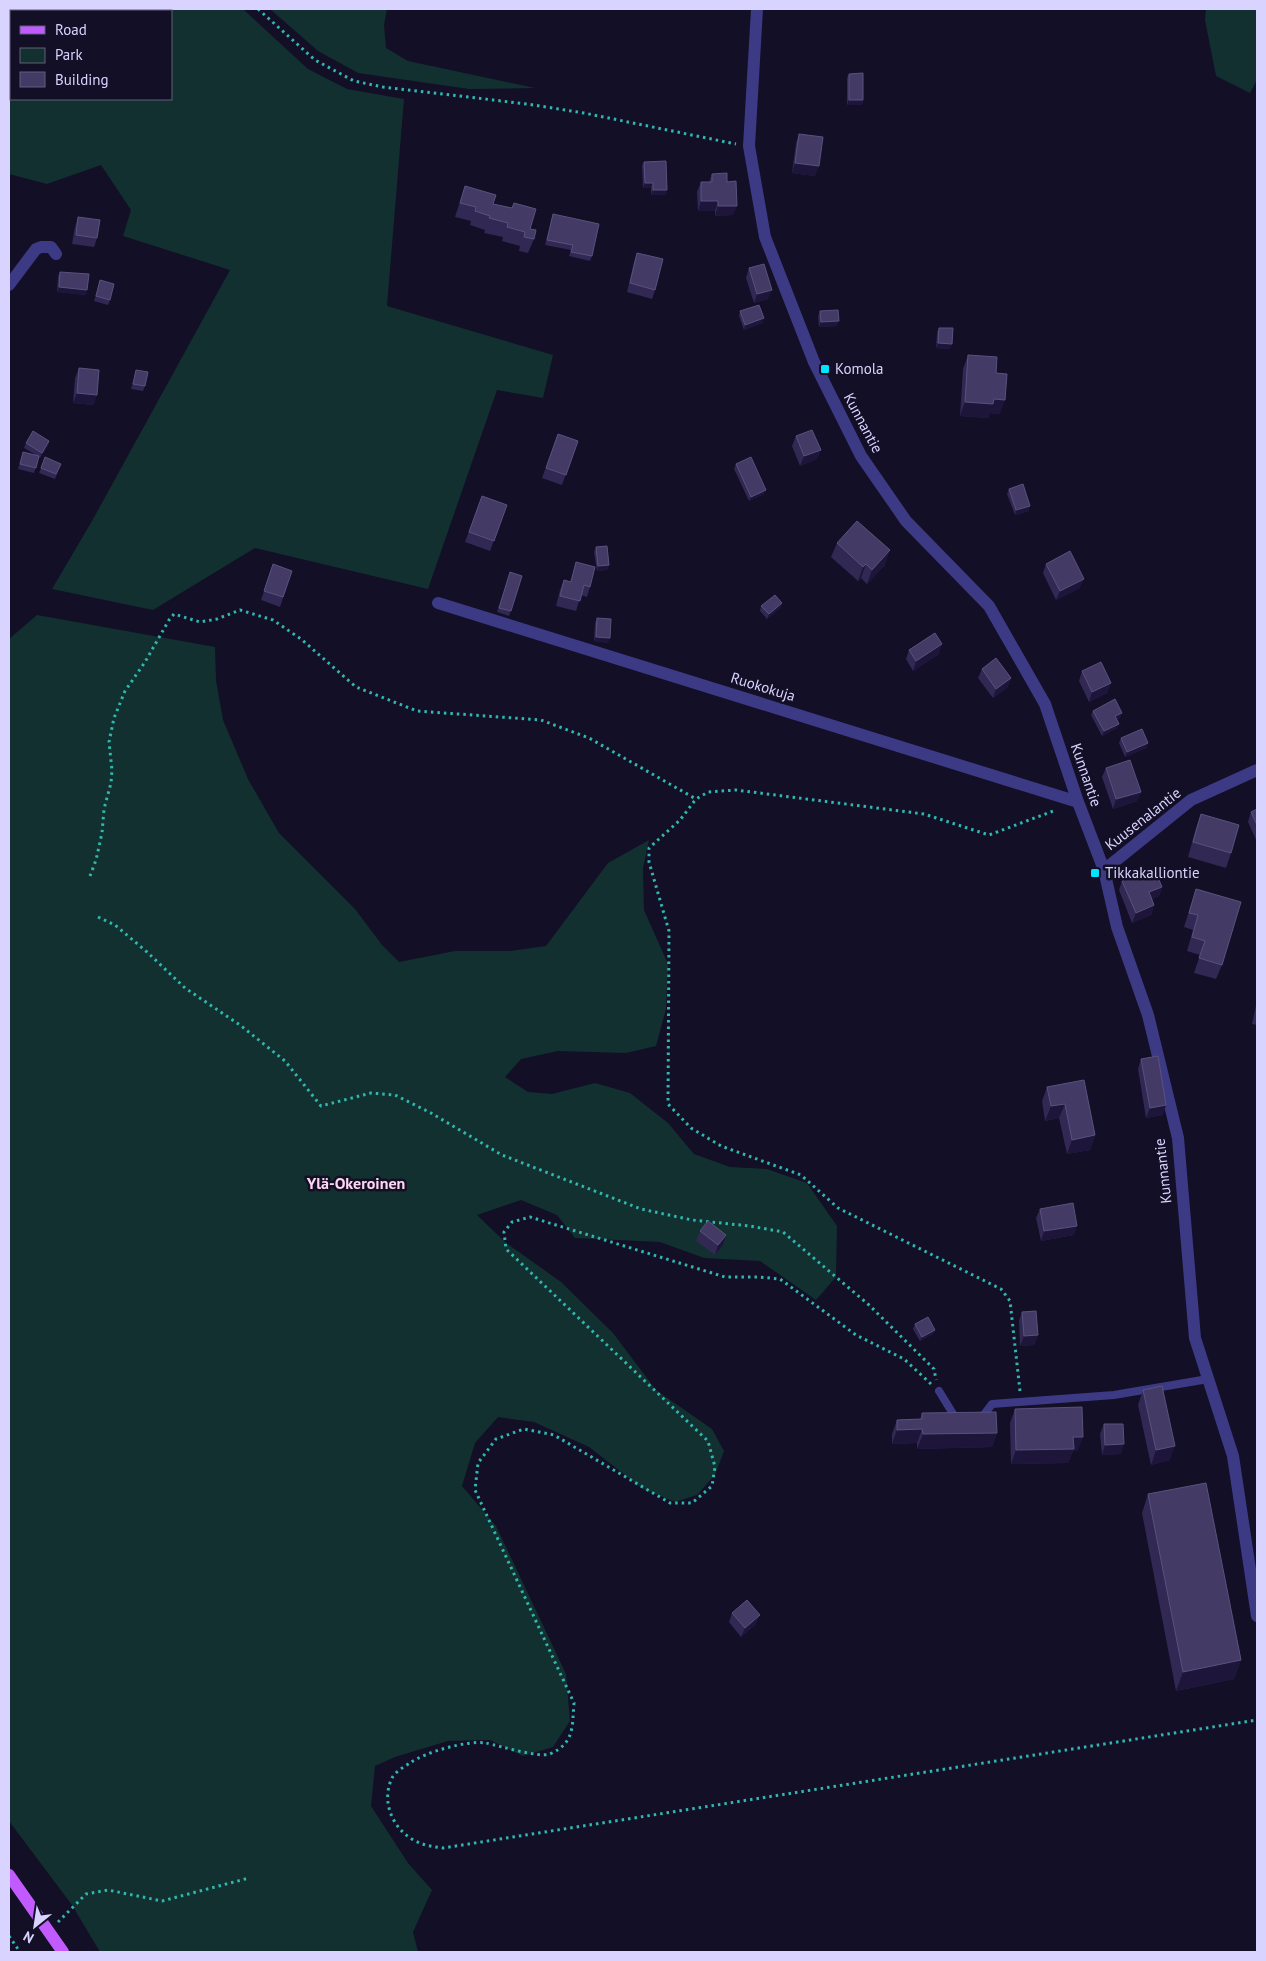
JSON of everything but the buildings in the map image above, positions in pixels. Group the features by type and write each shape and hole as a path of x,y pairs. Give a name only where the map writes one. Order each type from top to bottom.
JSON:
{"main road":[{"path":"9,1875 63,1952"}],"street":[{"name":"Kunnantie","path":"758,9 749,146 765,237 814,362 861,456 906,521 989,606 1045,704 1078,802 1104,870 1117,927 1148,1015 1178,1138 1195,1338 1233,1456 1257,1616"},
{"path":"9,285 36,249 51,247 56,254"},
{"name":"Ruokokuja","path":"438,603 1078,802"},
{"name":"Kuusenalantie","path":"1104,870 1191,800 1257,770"}],"lane":[{"path":"974,1416 983,1416 992,1404 1114,1395 1208,1379"},
{"path":"939,1390 955,1417 964,1416"}],"path":[{"path":"258,9 315,60 354,81 383,87 527,104 584,113 749,146"},
{"path":"90,876 96,860 102,833 104,809 111,783 112,770 109,742 114,718 130,680 145,662 174,614 200,622 217,619 240,610 274,620 301,639 356,686 417,711 541,720 589,738 696,799"},
{"path":"1022,1402 1010,1300 1001,1289 838,1208 801,1175 721,1146 691,1128 668,1104 669,931 649,862 649,848 680,820 696,799 708,792 736,790 859,804 924,814 989,835 1078,802"},
{"path":"98,917 115,925 185,988 240,1025 285,1061 321,1106 371,1093 395,1095 502,1155 641,1209 692,1220 750,1226 783,1232 869,1305 913,1347 934,1370 939,1390"},
{"path":"939,1390 904,1359 856,1335 780,1279 759,1276 725,1278 530,1216 512,1222 504,1232 506,1249 708,1441 715,1467 712,1486 692,1504 670,1503 554,1436 524,1429 496,1439 478,1463 475,1490 574,1703 572,1734 560,1749 547,1755 475,1743 458,1744 411,1762 393,1776 387,1798 391,1817 403,1832 419,1843 442,1848 1257,1720"},
{"path":"48,1931 86,1894 108,1890 162,1901 249,1878"},
{"path":"9,1936 20,1952"}],"green space":[{"path":"243,9 308,69 347,89 404,99 387,306 553,355 543,398 497,390 428,589 255,548 153,610 52,589 92,521 230,270 123,236 131,210 101,165 47,184 9,174 9,82 10,100 172,100 172,10 66,10"},
{"path":"270,9 387,9 384,25 386,48 408,61 535,88 469,89 358,73 318,51"},
{"path":"1206,9 1257,9 1257,80 1250,93 1216,76 1205,20"},
{"path":"37,615 215,647 216,680 223,720 248,779 279,833 355,909 382,945 399,962 455,951 510,951 546,946 608,863 649,840 643,868 644,910 668,964 666,1009 656,1046 626,1053 558,1051 521,1059 505,1077 528,1092 552,1094 595,1083 630,1093 668,1123 694,1154 730,1167 767,1169 807,1183 837,1226 836,1277 816,1300 760,1261 704,1258 660,1242 575,1238 557,1215 521,1200 477,1215 505,1242 561,1282 613,1333 656,1390 712,1429 724,1451 715,1475 697,1495 675,1502 643,1489 589,1447 534,1422 498,1417 475,1443 462,1486 496,1526 566,1674 570,1721 553,1747 523,1756 490,1740 448,1741 395,1757 375,1766 371,1806 408,1863 432,1890 413,1932 418,1952 100,1952 72,1905 9,1821 9,639"}],"place":[{"name":"Komola","path":"825,369"},
{"name":"Tikkakalliontie","path":"1095,873"}],"district":[{"name":"Ylä-Okeroinen","path":"356,1183"}]}
